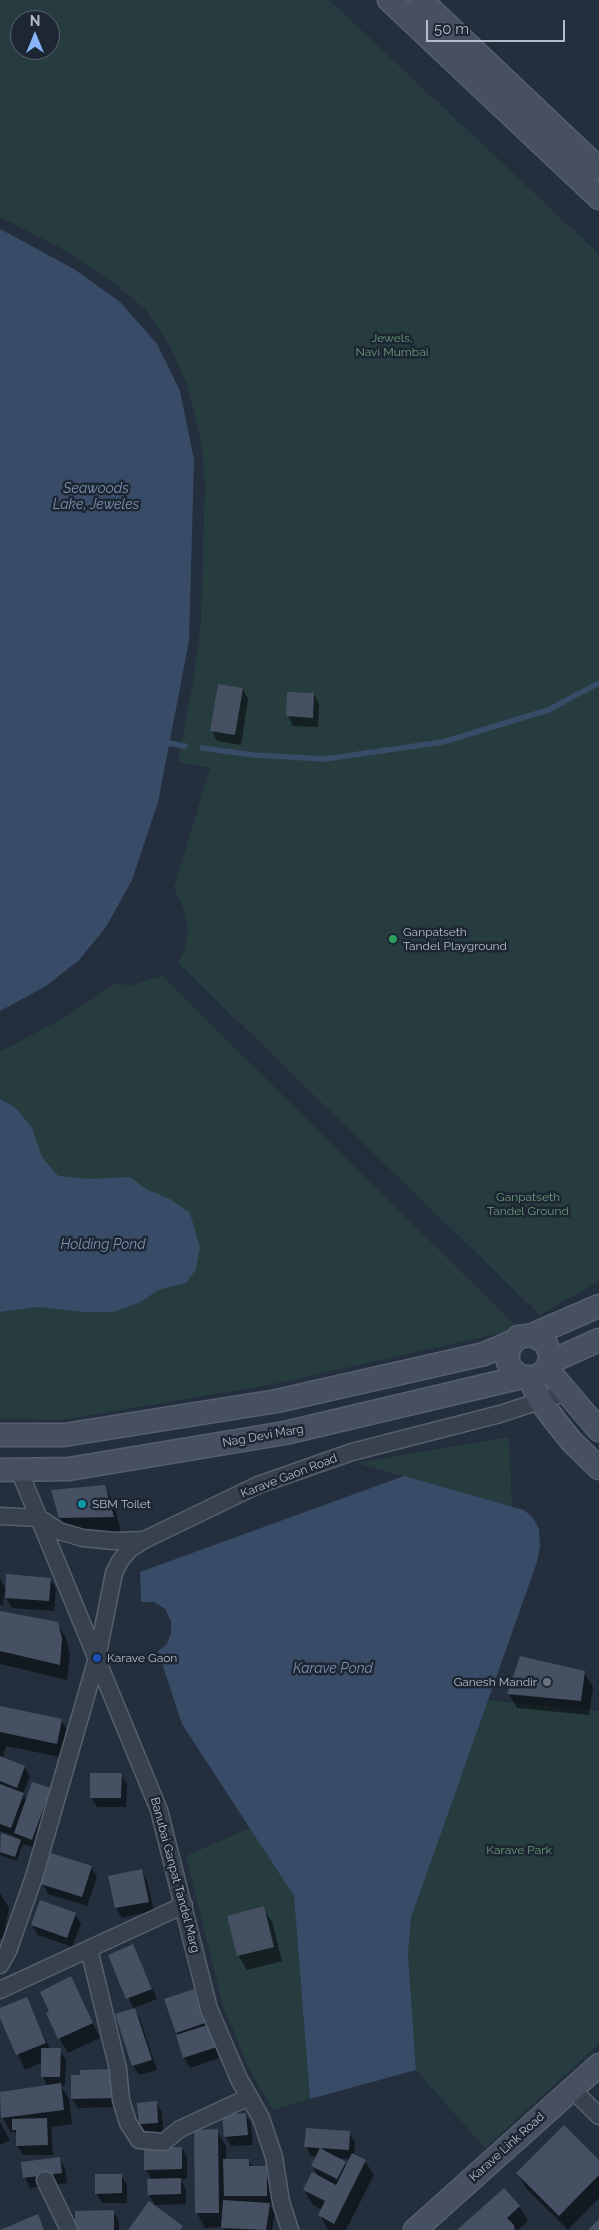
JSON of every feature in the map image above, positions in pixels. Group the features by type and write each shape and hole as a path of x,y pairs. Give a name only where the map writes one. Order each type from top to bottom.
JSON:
{"main road":[{"path":"421,0 599,169"},
{"path":"398,3 599,198"},
{"path":"0,1436 64,1435 277,1401 484,1354 599,1306"},
{"path":"599,1430 567,1392 537,1371 511,1369 508,1362 508,1349 522,1338 545,1342 551,1355 537,1371 541,1402 572,1442 599,1468"},
{"name":"Nag Devi Marg","path":"9,1470 69,1468 285,1433 537,1371 599,1340"},
{"name":"Karave Link Road","path":"415,2230 599,2065"}],"street":[{"name":"Karave Gaon Road","path":"0,1965 8,1950 34,1877 97,1658 114,1573 120,1561 130,1549 144,1540 258,1485 333,1459 541,1402 567,1392"},
{"name":"Banubai Ganpat Tandel Marg","path":"9,1470 39,1518 159,1810 209,2009 239,2079 261,2118 274,2157 281,2202 290,2230"},
{"path":"0,1516 39,1518 59,1531 83,1538 114,1541 144,1540"},
{"path":"0,1990 184,1905"},
{"path":"89,1949 118,2069 121,2100 128,2123 140,2140 164,2142 180,2129 249,2097"},
{"path":"572,2089 599,2116"},
{"path":"45,2180 69,2230"}],"green space":[{"name":"Jewels, Navi Mumbai","path":"0,0 329,0 599,254 599,1281 540,1315 178,963 185,949 188,930 184,909 174,888 210,768 178,762 195,671 201,622 205,483 201,439 188,388 171,348 145,309 108,278 55,245 0,217"},
{"path":"162,976 519,1329 269,1385 61,1420 0,1419 0,1052 67,1016 115,984 132,985"},
{"path":"509,1437 512,1507 357,1463"},
{"name":"Karave Park","path":"488,1700 599,1711 599,2044 485,2148 416,2070 408,1954 411,1918"},
{"path":"250,1828 294,1896 310,2099 273,2110 249,2068 223,2006 186,1856"}],"water":[{"name":"Seawoods Lake, Jeweles","path":"0,229 74,269 120,302 157,344 180,391 194,460 189,641 158,802 132,880 106,927 79,960 46,986 0,1011"},
{"name":"Holding Pond","path":"0,1099 16,1108 32,1128 42,1157 58,1176 90,1179 130,1177 146,1189 170,1199 190,1213 200,1248 196,1269 186,1283 158,1290 141,1302 114,1312 83,1312 38,1307 0,1312"},
{"name":"Karave Pond","path":"404,1476 524,1510 533,1518 539,1529 540,1546 537,1562 411,1918 408,1954 416,2070 310,2099 294,1896 182,1724 158,1651 166,1645 171,1634 171,1621 165,1609 154,1602 141,1602 140,1572"}],"building":[{"path":"218,684 243,688 235,735 210,731"},
{"path":"287,692 314,693 313,718 286,716"},
{"name":"SBM Toilet","path":"105,1485 114,1517 59,1518 51,1490"},
{"path":"6,1574 51,1578 49,1601 5,1598"},
{"path":"0,1611 58,1622 62,1639 60,1665 0,1651"},
{"name":"Ganesh Mandir","path":"520,1656 585,1671 581,1701 507,1694"},
{"path":"0,1706 62,1719 57,1744 0,1732"},
{"path":"0,1756 25,1766 17,1788 0,1781"},
{"path":"90,1773 122,1773 121,1798 90,1798"},
{"path":"32,1782 51,1788 32,1840 14,1833"},
{"path":"0,1784 24,1793 11,1828 0,1824"},
{"path":"1,1833 21,1840 15,1857 0,1852"},
{"path":"51,1853 92,1866 82,1897 41,1884"},
{"path":"142,1869 149,1902 115,1908 108,1876"},
{"path":"40,1900 76,1913 67,1938 31,1925"},
{"path":"264,1906 274,1947 237,1956 227,1916"},
{"path":"133,1944 152,1989 126,1999 108,1955"},
{"path":"71,1976 93,2023 58,2039 46,2013 49,2011 40,1992"},
{"path":"194,1989 205,2023 176,2033 164,1999"},
{"path":"27,1997 46,2043 16,2055 0,2018 0,2008"},
{"path":"135,2008 152,2060 132,2066 115,2014"},
{"path":"210,2024 217,2047 183,2058 176,2035"},
{"path":"41,2048 61,2048 60,2077 41,2077"},
{"path":"114,2069 115,2098 71,2099 71,2075 80,2075 80,2070"},
{"path":"61,2083 64,2110 1,2118 0,2092"},
{"path":"157,2101 158,2123 139,2124 137,2103"},
{"path":"246,2113 248,2135 224,2137 222,2115"},
{"path":"47,2118 48,2145 16,2146 16,2130 12,2130 12,2119"},
{"path":"564,2125 599,2160 599,2175 559,2216 516,2173"},
{"path":"306,2128 350,2131 349,2150 304,2147"},
{"path":"218,2129 219,2213 195,2213 194,2130"},
{"path":"182,2147 182,2169 144,2170 144,2148"},
{"path":"320,2148 346,2162 337,2179 311,2166"},
{"path":"352,2153 366,2160 334,2224 318,2215 325,2201 303,2190 312,2172 336,2185"},
{"path":"60,2157 62,2173 23,2178 21,2162"},
{"path":"223,2159 249,2159 249,2166 267,2166 267,2196 224,2196"},
{"path":"95,2174 122,2174 122,2193 95,2194"},
{"path":"181,2178 181,2194 148,2195 147,2179"},
{"path":"504,2188 520,2206 507,2218 514,2225 515,2230 457,2230"},
{"path":"223,2200 270,2203 266,2230 221,2228"},
{"path":"149,2201 183,2226 180,2230 128,2230"},
{"path":"114,2210 114,2230 75,2230 75,2211"},
{"path":"38,2214 44,2230 0,2230"},
{"path":"599,2219 599,2230 588,2230"}],"waterway":[{"path":"202,748 253,755 325,759 443,742 548,710 599,683"},
{"path":"169,743 185,746"}],"place":[{"name":"Ganpatseth Tandel Playground","path":"393,939"},
{"name":"SBM Toilet","path":"82,1504"},
{"name":"Karave Gaon","path":"97,1658"},
{"name":"Ganesh Mandir","path":"547,1682"}],"park label":[{"name":"Ganpatseth Tandel Ground","path":"528,1204"}]}
